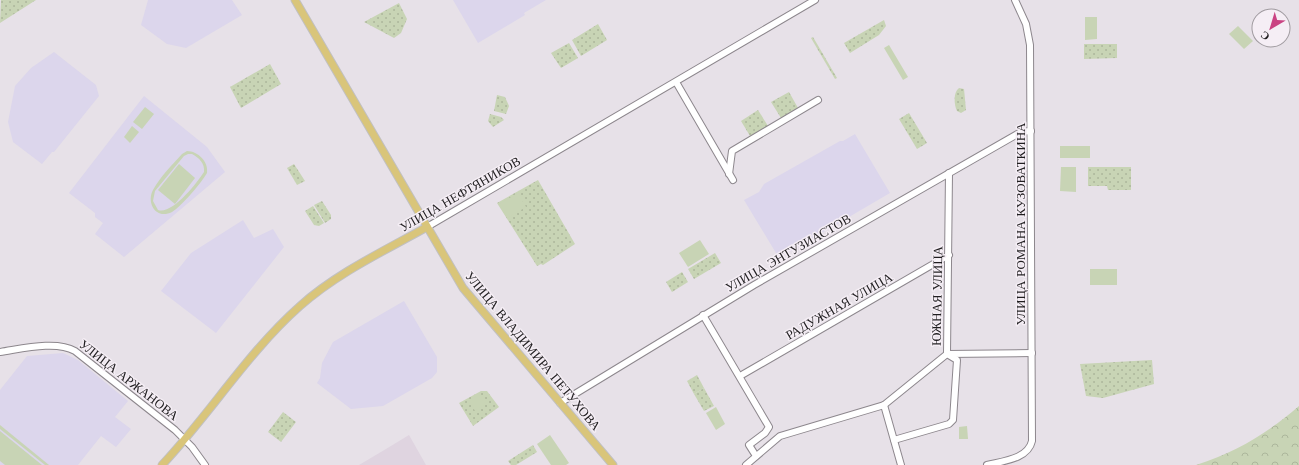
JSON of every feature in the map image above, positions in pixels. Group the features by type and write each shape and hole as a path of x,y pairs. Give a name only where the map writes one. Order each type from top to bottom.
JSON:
{"main road":[{"name":"УЛИЦА ВЛАДИМИРА ПЕТУХОВА","path":"295,0 427,227 469,296 613,465"},
{"name":"УЛИЦА НЕФТЯНИКОВ","path":"162,465 185,440 261,346 301,305 341,276 427,227"}],"street":[{"name":"УЛИЦА НЕФТЯНИКОВ","path":"427,227 815,0"},
{"name":"УЛИЦА РОМАНА КУЗОВАТКИНА","path":"987,465 1021,455 1028,451 1032,441 1030,38 1024,17 1015,0"},
{"path":"676,82 733,180"},
{"path":"729,174 732,151 818,100"},
{"name":"УЛИЦА ЭНТУЗИАСТОВ","path":"560,403 754,284 1021,132 1031,131"},
{"name":"ЮЖНАЯ УЛИЦА","path":"746,465 780,436 884,405 947,354 949,173"},
{"name":"РАДУЖНАЯ УЛИЦА","path":"740,376 949,255"},
{"path":"703,315 769,427 765,433 749,445 756,456"},
{"name":"УЛИЦА АРЖАНОВА","path":"0,352 53,346 70,348 88,360 185,440 205,465"},
{"path":"947,354 1032,353"},
{"path":"894,440 950,424 953,420 957,360 947,354"},
{"path":"884,405 901,465"}],"shaded area":[{"path":"148,0 232,0 242,15 186,48 167,44 141,25"},
{"path":"453,0 546,0 524,13 525,15 478,43"},
{"path":"54,52 96,85 99,96 54,152 52,152 42,164 13,142 8,122 15,86 31,68"},
{"path":"144,96 207,147 225,172 124,257 95,234 103,223 95,217 95,213 69,193"},
{"path":"855,134 890,193 779,258 744,200 759,192 764,184"},
{"path":"243,220 254,238 273,229 284,247 216,333 161,291 191,253"},
{"path":"404,301 437,357 437,372 432,378 383,406 351,409 317,383 320,378 322,363 333,342"},
{"path":"63,353 78,360 128,401 115,417 131,429 116,447 101,436 78,465 0,465 0,390 27,356"},
{"path":"409,435 426,465 359,465 386,449"}],"green space":[{"path":"1,0 36,0 0,23"},
{"path":"399,3 407,19 401,33 394,38 364,22"},
{"path":"1085,17 1097,17 1097,39 1085,40"},
{"path":"884,20 886,26 879,35 850,53 844,43"},
{"path":"598,24 607,40 581,56 572,40"},
{"path":"1238,26 1251,39 1251,43 1244,49 1229,34"},
{"path":"813,37 837,78 835,79 811,38"},
{"path":"569,43 578,58 561,68 551,53"},
{"path":"1084,44 1117,44 1117,58 1084,59"},
{"path":"889,45 908,77 903,80 884,48"},
{"path":"270,64 281,84 241,108 230,87"},
{"path":"959,88 964,89 966,110 961,113 957,111 955,105 955,95"},
{"path":"789,92 798,108 781,118 771,102"},
{"path":"497,95 505,97 509,106 506,114 494,111"},
{"path":"145,107 154,114 142,129 133,122"},
{"path":"758,110 768,126 750,136 741,121"},
{"path":"909,113 927,143 917,149 899,119"},
{"path":"490,114 501,117 504,120 493,127 488,121"},
{"path":"132,126 139,132 130,143 124,137"},
{"path":"1060,146 1090,146 1090,158 1060,158"},
{"path":"187,151 191,151 199,155 206,165 207,173 181,205 172,212 161,214 154,209 151,195 159,180 182,154","holes":["192,154 201,161 204,166 204,172 184,197 177,203 170,208 158,210 153,201 155,191 184,156"]},
{"path":"179,164 195,178 175,204 158,190"},
{"path":"294,164 305,181 297,185 287,168"},
{"path":"1061,167 1076,167 1076,192 1060,191"},
{"path":"1088,167 1131,167 1131,190 1108,190 1107,186 1088,186"},
{"path":"538,180 575,244 543,265 541,264 537,266 497,203"},
{"path":"518,193 526,207 507,218 499,204"},
{"path":"322,201 331,215 331,219 325,223 314,205"},
{"path":"313,206 324,223 319,226 314,225 305,211"},
{"path":"700,240 709,254 688,267 679,253"},
{"path":"715,253 721,263 694,279 688,269"},
{"path":"1090,269 1117,269 1117,285 1090,285"},
{"path":"682,272 688,282 672,292 666,282"},
{"path":"1152,360 1154,384 1103,398 1086,396 1080,364"},
{"path":"697,375 704,388 694,394 687,381"},
{"path":"704,388 714,406 704,411 694,394"},
{"path":"481,391 487,391 499,407 473,426 459,403"},
{"path":"479,394 485,404 475,411 469,400"},
{"path":"1299,406 1299,465 1196,465 1225,454 1251,441 1275,425"},
{"path":"716,407 725,424 716,430 706,413"},
{"path":"283,412 296,422 281,442 268,432"},
{"path":"0,425 49,465 45,465 0,429"},
{"path":"967,426 968,439 959,439 959,427"},
{"path":"0,431 42,465 5,465 0,461"},
{"path":"550,435 569,463 566,465 551,465 537,444"},
{"path":"533,445 537,452 516,465 511,465 508,461"}]}
